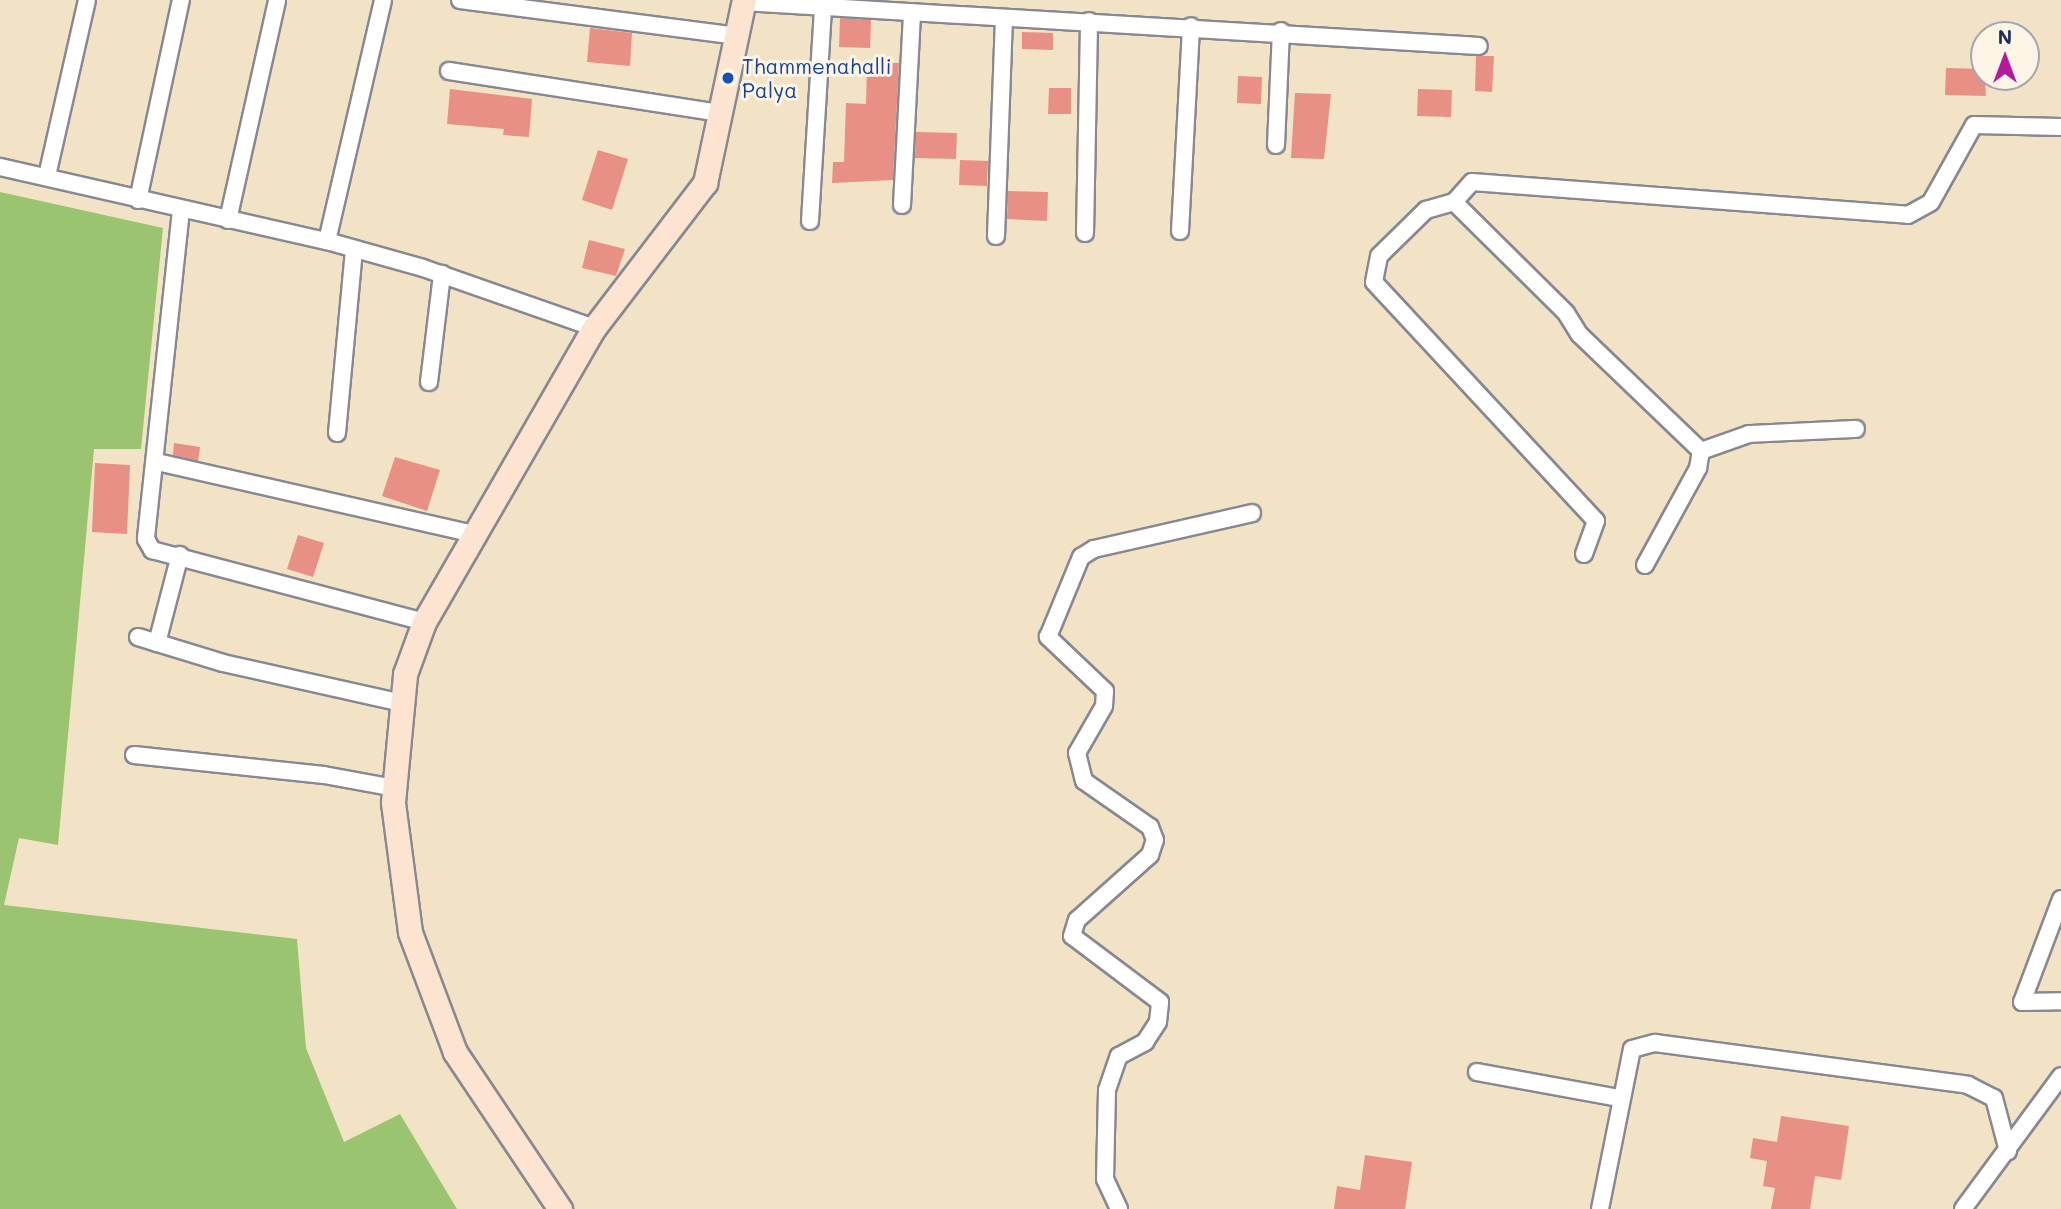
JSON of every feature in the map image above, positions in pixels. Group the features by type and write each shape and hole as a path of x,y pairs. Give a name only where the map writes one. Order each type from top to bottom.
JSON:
{"street":[{"path":"47,176 87,0"},
{"path":"138,200 181,0"},
{"path":"228,220 277,0"},
{"path":"327,241 383,0"},
{"path":"460,0 736,36"},
{"path":"560,1209 455,1052 410,932 395,788 405,674 424,622 594,328 705,183 743,1 823,10 912,12 1004,20 1191,26 1479,46"},
{"path":"810,222 823,10"},
{"path":"902,205 912,12"},
{"path":"996,236 1004,20"},
{"path":"1085,233 1089,22"},
{"path":"1180,231 1191,26"},
{"path":"1276,145 1281,31"},
{"path":"449,71 720,113"},
{"path":"1584,554 1596,521 1374,282 1379,256 1426,210 1454,202 1472,182 1909,215 1931,202 1975,125 2061,127"},
{"path":"0,167 327,241 442,274 594,328"},
{"path":"1454,202 1566,313 1579,334 1701,451"},
{"path":"181,210 157,462 146,538 152,550 180,555 424,622"},
{"path":"337,433 355,249"},
{"path":"429,382 442,274"},
{"path":"1701,451 1749,434 1856,429"},
{"path":"1645,565 1698,468 1701,451"},
{"path":"157,462 475,534"},
{"path":"1119,1209 1105,1179 1107,1090 1119,1056 1145,1042 1158,1022 1160,1002 1072,936 1077,920 1150,855 1155,840 1150,827 1084,781 1077,753 1104,706 1105,691 1048,637 1081,557 1094,549 1252,513"},
{"path":"157,643 180,555"},
{"path":"138,637 223,663 402,702"},
{"path":"134,755 324,775 395,788"},
{"path":"2061,900 2022,1002 2061,1002"},
{"path":"1600,1209 1619,1097 1632,1049 1655,1043 1954,1083 1994,1098 2008,1151"},
{"path":"1477,1072 1619,1097"},
{"path":"1963,1209 2061,1076"}],"green space":[{"path":"0,192 163,228 141,449 94,449 58,845 19,838 4,905 297,939 306,1048 344,1142 400,1114 457,1209 0,1209"}],"building":[{"path":"840,18 871,20 870,48 839,47"},
{"path":"590,28 632,33 630,66 587,62"},
{"path":"1022,32 1053,33 1053,50 1022,49"},
{"path":"1476,56 1494,56 1492,92 1475,91"},
{"path":"867,62 899,63 893,180 832,183 833,162 844,162 846,103 866,104"},
{"path":"1946,68 1970,69 1970,91 1986,91 1986,96 1945,95"},
{"path":"1238,76 1262,77 1261,104 1237,103"},
{"path":"1049,88 1071,88 1071,114 1048,114"},
{"path":"450,89 532,99 529,137 503,135 504,129 447,124"},
{"path":"1418,89 1452,90 1451,117 1417,116"},
{"path":"1295,93 1331,94 1324,159 1291,158"},
{"path":"916,132 957,133 956,159 915,158"},
{"path":"598,150 628,159 612,210 582,200"},
{"path":"960,160 988,161 987,186 959,185"},
{"path":"1008,191 1048,192 1047,221 1007,219"},
{"path":"589,240 625,249 616,276 582,268"},
{"path":"174,443 200,447 198,461 173,455"},
{"path":"395,457 440,470 427,511 382,496"},
{"path":"95,463 130,465 127,534 92,532"},
{"path":"298,535 324,543 313,577 287,569"},
{"path":"1781,1116 1849,1126 1841,1180 1815,1176 1810,1209 1771,1209 1775,1188 1763,1186 1767,1161 1750,1158 1753,1138 1777,1142"},
{"path":"1365,1155 1412,1162 1405,1209 1334,1209 1337,1186 1360,1190"}],"place":[{"name":"Thammenahalli Palya","path":"728,78"}]}
